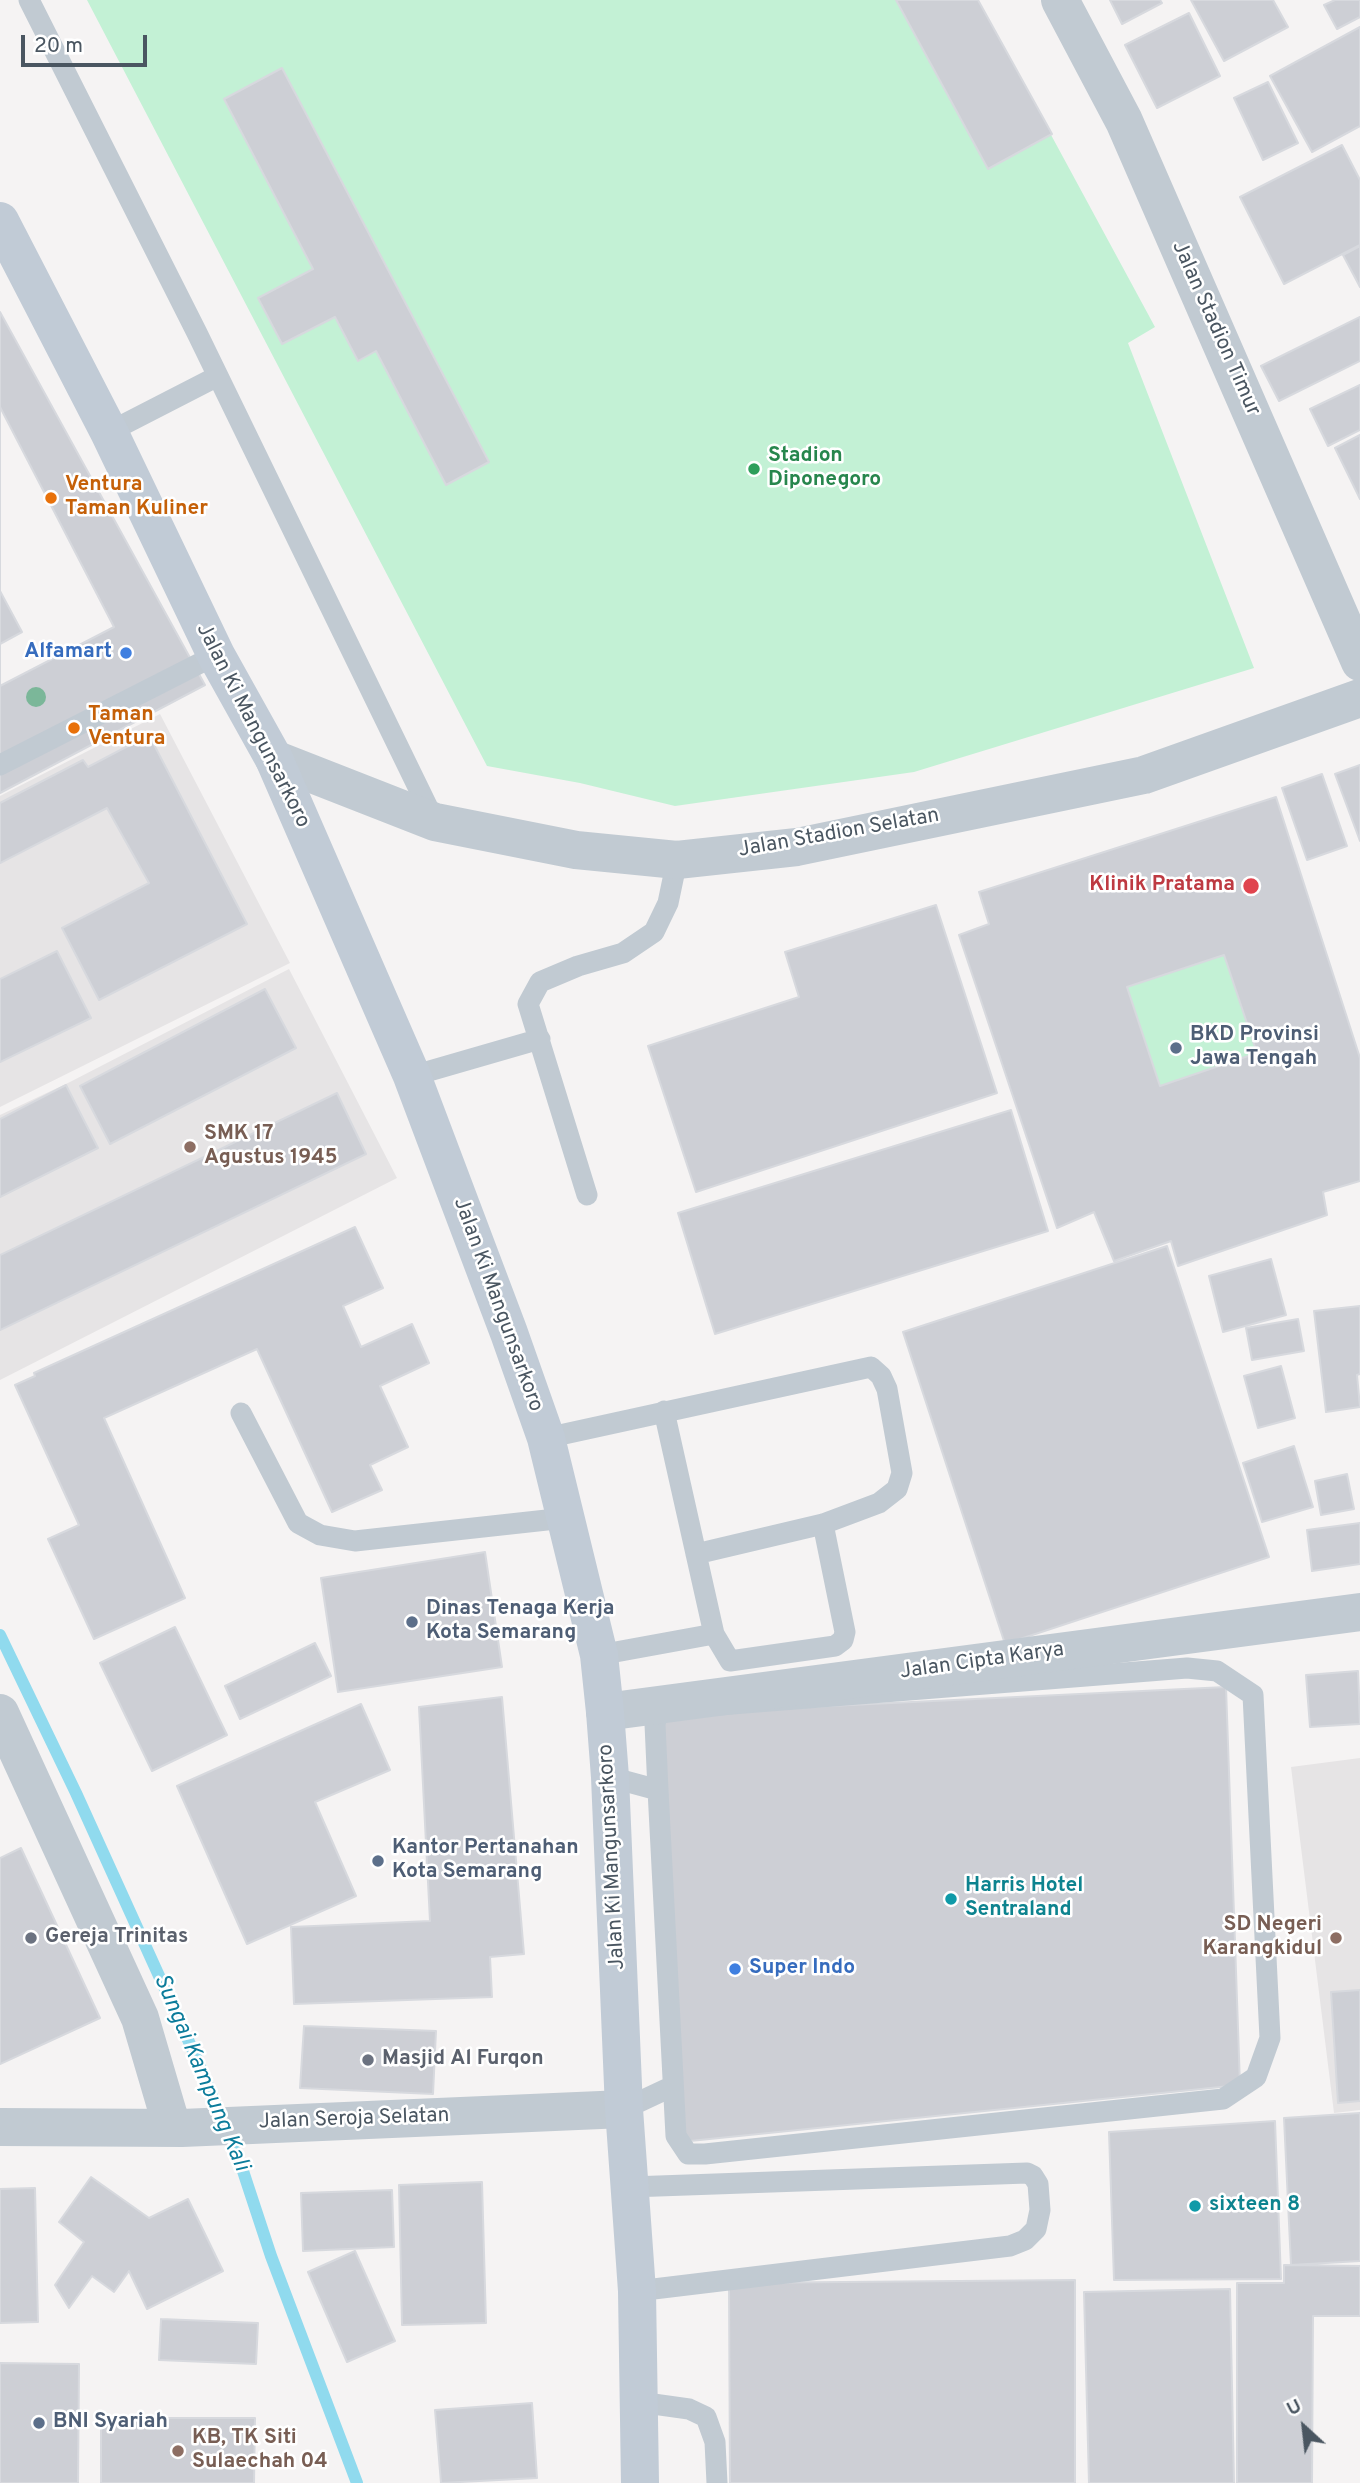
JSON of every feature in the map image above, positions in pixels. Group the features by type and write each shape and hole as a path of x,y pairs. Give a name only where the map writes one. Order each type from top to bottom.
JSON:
{"main road":[{"name":"Jalan Ki Mangunsarkoro","path":"0,222 109,432 216,655 274,759 412,1076 546,1438 599,1655 610,1777 624,2109 637,2291 640,2483"}],"street":[{"name":"Jalan Stadion Timur","path":"1060,0 1124,121 1360,662"},
{"name":"Jalan Stadion Selatan","path":"274,759 435,822 576,850 677,860 797,846 1144,775 1360,698"},
{"name":"Jalan Cipta Karya","path":"604,1712 1360,1612"},
{"path":"0,1713 140,2018 181,2127"},
{"name":"Jalan Seroja Selatan","path":"0,2127 181,2127 624,2109"}],"lane":[{"path":"29,0 218,376 435,822"},
{"path":"109,432 218,376"},
{"path":"0,765 216,655"},
{"path":"587,1195 528,1004 540,982 578,966 624,953 654,932 668,903 677,860"},
{"path":"412,1076 540,1039"},
{"path":"546,1438 871,1367 881,1376 887,1389 902,1473 897,1489 879,1503 823,1524 696,1554"},
{"path":"664,1411 714,1634 730,1661 835,1646 843,1640 845,1632 823,1524"},
{"path":"241,1413 298,1523 320,1535 355,1541 565,1518"},
{"path":"599,1655 714,1634"},
{"path":"1187,1668 1217,1671 1253,1695 1270,2038 1256,2077 1234,2092 1223,2099 688,2154 676,2136 673,2086 655,1724 657,1716 669,1709 1187,1668"},
{"path":"610,1777 658,1790"},
{"path":"624,2109 673,2086"},
{"path":"631,2187 1027,2173 1033,2176 1038,2184 1040,2210 1036,2229 1025,2240 1010,2246 637,2291"},
{"path":"639,2402 689,2409 706,2417 715,2442 718,2483"}],"shaded area":[{"path":"160,714 290,963 0,1107 0,796"},
{"name":"SMK 17 Agustus 1945","path":"289,969 397,1178 0,1380 0,1115 70,1082"},
{"name":"SD Negeri Karangkidul","path":"1360,1758 1360,2110 1334,2113 1291,1767"}],"green space":[{"name":"Stadion Diponegoro","path":"87,0 978,0 1155,327 1128,343 1254,668 914,772 675,806 580,783 487,766"},
{"path":"1224,955 1257,1053 1160,1086 1127,987"}],"building":[{"path":"896,0 978,0 1052,134 988,169"},
{"path":"1110,0 1160,0 1162,3 1122,24"},
{"path":"1191,0 1273,0 1288,27 1224,61"},
{"path":"1335,0 1360,0 1360,17 1337,29 1324,5"},
{"path":"1189,13 1220,76 1157,108 1125,45"},
{"path":"1360,27 1360,126 1312,152 1270,76"},
{"path":"282,68 489,462 446,485 376,351 358,361 335,317 282,344 258,298 313,269 224,99"},
{"path":"1268,82 1298,143 1263,160 1234,98"},
{"path":"1342,145 1360,180 1360,245 1284,284 1240,197"},
{"path":"1360,246 1360,287 1343,255"},
{"name":"Ventura Taman Kuliner","path":"0,312 205,685 0,793"},
{"path":"1360,317 1360,361 1279,401 1261,366"},
{"path":"1360,385 1360,430 1328,446 1310,409"},
{"path":"0,407 114,627 0,686 0,644 22,632 0,591"},
{"path":"1360,435 1360,499 1335,448"},
{"path":"149,735 247,924 99,1000 62,928 149,883 107,808 0,863 0,803 83,760 88,767"},
{"path":"1360,765 1360,841 1335,774"},
{"path":"1322,774 1347,846 1307,860 1282,788"},
{"path":"1276,797 1360,1058 1360,1181 1323,1192 1327,1215 1178,1266 1171,1241 1114,1261 1094,1212 1057,1228 959,935 989,924 979,892","holes":["1224,955 1257,1053 1160,1086 1127,987"]},
{"path":"936,905 997,1093 696,1192 648,1046 799,997 785,952"},
{"path":"57,951 91,1018 0,1062 0,979"},
{"path":"265,989 296,1048 110,1144 80,1086"},
{"path":"66,1085 98,1148 0,1197 0,1119"},
{"path":"337,1093 366,1154 0,1330 0,1255"},
{"path":"1011,1110 1048,1231 715,1334 678,1213"},
{"path":"355,1227 383,1288 343,1306 361,1347 412,1324 429,1363 380,1386 408,1447 370,1465 382,1490 332,1512 257,1349 104,1418 185,1598 94,1639 48,1539 79,1525 15,1385 35,1376 34,1373"},
{"path":"1167,1246 1269,1557 1005,1644 903,1332"},
{"path":"1271,1259 1286,1315 1223,1332 1209,1276"},
{"path":"1360,1306 1360,1374 1357,1375 1360,1407 1326,1412 1314,1311"},
{"path":"1298,1319 1304,1351 1252,1360 1246,1328"},
{"path":"1281,1366 1295,1418 1258,1428 1244,1376"},
{"path":"1294,1446 1313,1507 1262,1522 1243,1463"},
{"path":"1347,1474 1354,1509 1321,1515 1315,1481"},
{"path":"1360,1523 1360,1564 1312,1571 1307,1530"},
{"name":"Dinas Tenaga Kerja Kota Semarang","path":"485,1552 502,1667 338,1692 321,1578"},
{"path":"175,1627 227,1735 152,1771 100,1663"},
{"path":"315,1643 331,1676 240,1719 225,1686"},
{"path":"1358,1671 1360,1724 1310,1727 1306,1675"},
{"name":"Harris Hotel Sentraland","path":"1226,1687 1240,2085 680,2142 661,1714"},
{"path":"502,1697 524,1954 490,1957 492,1997 294,2004 291,1927 430,1921 419,1707"},
{"path":"361,1704 390,1770 315,1802 356,1896 247,1944 177,1786"},
{"name":"Gereja Trinitas","path":"21,1848 100,2018 0,2064 0,1858"},
{"path":"1360,1990 1360,2101 1338,2103 1331,1992"},
{"name":"Masjid Al Furqon","path":"304,2026 436,2031 433,2094 300,2088"},
{"path":"1360,2113 1360,2261 1291,2265 1284,2118"},
{"name":"sixteen 8","path":"1275,2121 1281,2279 1114,2280 1109,2132"},
{"path":"91,2177 149,2218 188,2199 223,2271 147,2309 129,2271 114,2292 92,2276 69,2308 55,2285 84,2242 59,2222"},
{"path":"482,2182 486,2323 402,2325 399,2185"},
{"path":"35,2188 38,2322 0,2323 0,2189"},
{"path":"392,2190 394,2247 303,2251 301,2193"},
{"path":"355,2251 395,2341 347,2362 308,2272"},
{"path":"1284,2265 1360,2266 1360,2316 1313,2316 1312,2483 1237,2483 1237,2283 1284,2283"},
{"path":"1075,2280 1075,2483 730,2483 729,2283"},
{"path":"1230,2289 1234,2483 1089,2483 1084,2292"},
{"path":"161,2319 258,2323 256,2364 159,2360"},
{"name":"BNI Syariah","path":"0,2363 79,2364 78,2483 0,2483"},
{"path":"532,2403 537,2478 441,2483 435,2410"},
{"name":"KB, TK Siti Sulaechah 04","path":"101,2418 255,2418 254,2483 101,2483"}],"waterway":[{"name":"Sungai Kampung Kali","path":"0,1635 76,1793 199,2064 243,2171 271,2256 357,2483"}],"place":[{"name":"Stadion Diponegoro","path":"754,469"},
{"name":"Ventura Taman Kuliner","path":"51,498"},
{"name":"Alfamart","path":"126,653"},
{"name":"Taman Ventura","path":"74,728"},
{"name":"Klinik Pratama","path":"1251,886"},
{"name":"BKD Provinsi Jawa Tengah","path":"1176,1048"},
{"name":"SMK 17 Agustus 1945","path":"190,1147"},
{"name":"Dinas Tenaga Kerja Kota Semarang","path":"412,1622"},
{"name":"Kantor Pertanahan Kota Semarang","path":"378,1861"},
{"name":"Harris Hotel Sentraland","path":"951,1899"},
{"name":"Gereja Trinitas","path":"31,1938"},
{"name":"SD Negeri Karangkidul","path":"1336,1938"},
{"name":"Super Indo","path":"735,1969"},
{"name":"Masjid Al Furqon","path":"368,2060"},
{"name":"sixteen 8","path":"1195,2206"},
{"name":"BNI Syariah","path":"39,2423"},
{"name":"KB, TK Siti Sulaechah 04","path":"178,2451"}]}
